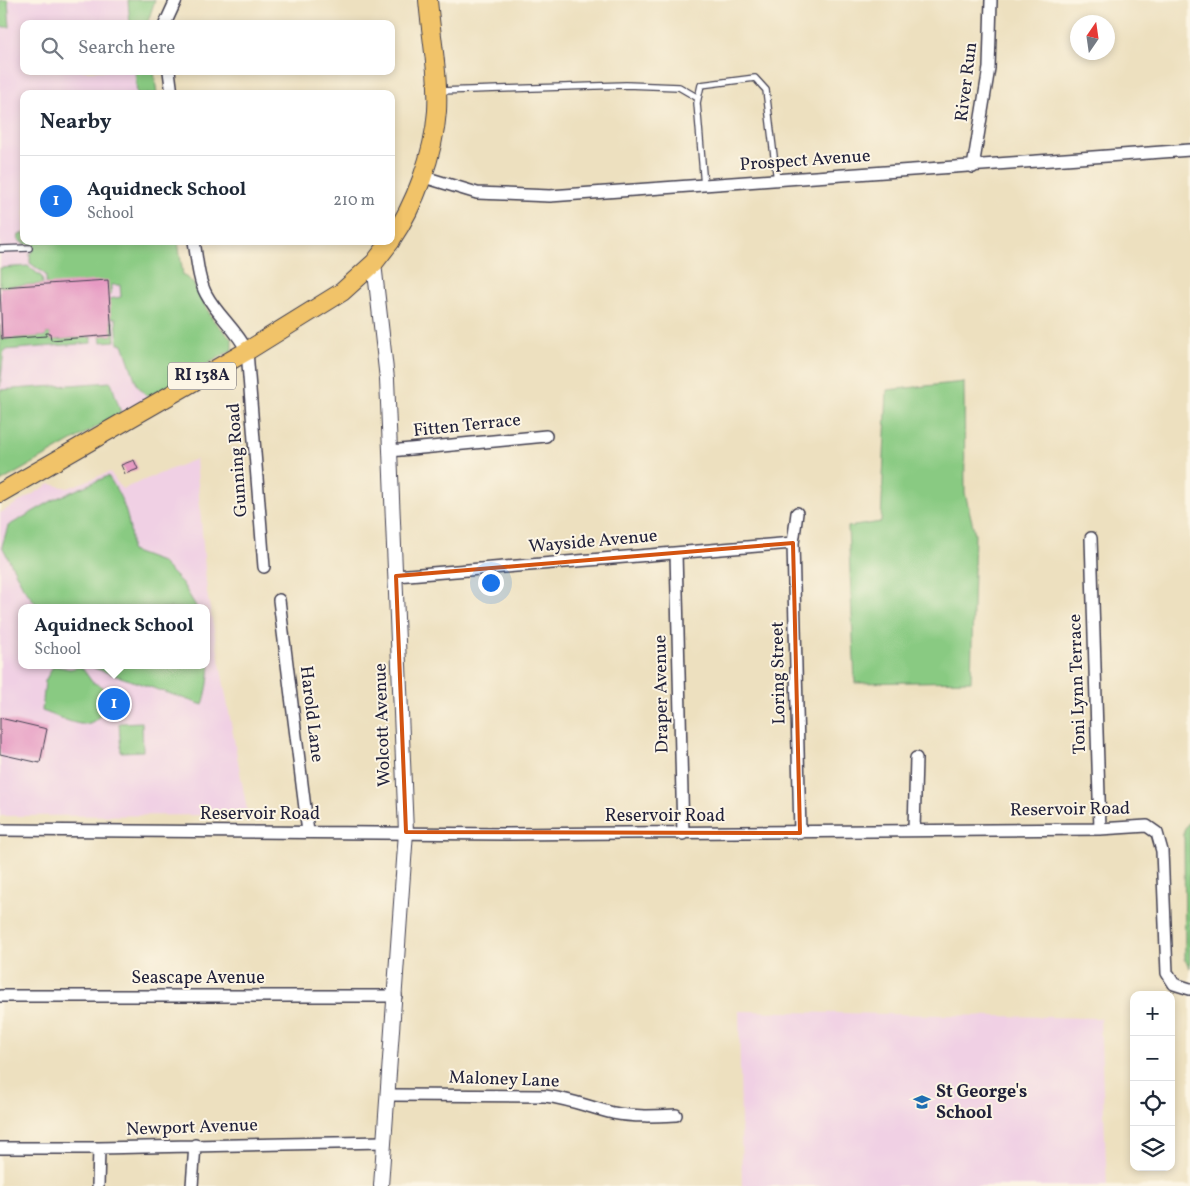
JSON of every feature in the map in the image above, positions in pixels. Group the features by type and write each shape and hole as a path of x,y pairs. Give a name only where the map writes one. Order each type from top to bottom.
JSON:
{"main road":[{"name":"RI 138A","path":"395,235 424,177 437,113 437,91 428,0"},
{"name":"RI 138A","path":"0,493 247,351 342,292 374,263 388,245"}],"street":[{"path":"167,20 176,0"},
{"name":"River Run","path":"973,167 989,68 991,0"},
{"path":"170,75 171,90"},
{"name":"Prospect Avenue","path":"424,177 477,192 526,196 777,181 1190,150"},
{"path":"195,245 199,275 206,294 239,335 247,351"},
{"name":"Wolcott Avenue","path":"374,263 387,379 406,832 396,996 381,1186"},
{"name":"Gunning Road","path":"247,351 264,567"},
{"name":"Fitten Terrace","path":"390,451 546,436"},
{"name":"Loring Street","path":"797,513 793,543 800,832"},
{"name":"Toni Lynn Terrace","path":"1090,538 1100,828"},
{"name":"Wayside Avenue","path":"396,576 793,543"},
{"name":"Draper Avenue","path":"676,553 683,834"},
{"name":"Harold Lane","path":"279,600 308,832"},
{"path":"914,830 916,758"},
{"name":"Reservoir Road","path":"0,830 683,834 1147,826 1157,833 1163,864 1166,967 1172,982 1178,986 1190,989"},
{"name":"Seascape Avenue","path":"0,996 396,996"},
{"name":"Maloney Lane","path":"389,1095 545,1096 570,1099 612,1112 636,1116 676,1115"},
{"name":"Newport Avenue","path":"0,1148 99,1148 384,1142"},
{"path":"192,1186 195,1145"},
{"path":"98,1186 99,1148"}],"lane":[{"path":"704,186 698,98 701,85 755,78 766,90 777,181"},
{"path":"437,91 626,85 670,86 678,87 698,98"},
{"path":"0,250 29,248"}],"highlighted area":[{"path":"793,543 800,833 406,832 396,576"}],"shaded area":[{"path":"0,0 128,0 130,20 20,20 20,75 135,75 137,90 20,90 20,245 152,245 169,385 0,482"},
{"path":"196,459 209,604 18,604 18,669 210,669 210,609 248,815 0,816 0,513 50,484 68,488 110,472 122,489"},
{"name":"St George's School","path":"739,1011 1100,1018 1107,1186 742,1186"}],"green space":[{"path":"0,0 8,0 10,27 0,27"},
{"path":"128,0 155,0 148,20 130,20"},
{"path":"135,75 155,75 156,90 137,90"},
{"path":"33,245 179,245 183,275 193,283 213,320 232,339 232,350 148,397 137,385 123,344 118,344 116,318 110,318 109,299 121,297 120,285 111,285 111,294 109,295 46,284 46,275 30,263 30,253 33,251"},
{"path":"28,266 42,277 43,284 0,287 0,268"},
{"path":"111,321 113,321 115,341 101,342 100,336 112,335"},
{"path":"0,325 2,339 46,336 46,333 50,333 51,340 91,337 91,343 4,350 0,387"},
{"path":"111,382 121,413 0,482 0,390"},
{"path":"964,382 965,493 975,534 971,681 855,683 848,527 881,522 887,390"},
{"path":"108,476 123,502 130,531 131,551 161,562 182,583 195,604 36,604 23,587 2,546 8,526 55,499"},
{"path":"51,669 83,669 92,682 103,687 105,700 102,712 93,721 87,724 80,724 42,711 45,681"},
{"path":"97,669 210,669 203,705"},
{"path":"142,722 143,751 121,752 119,723"},
{"path":"1190,820 1190,968 1185,960 1184,830"}],"building":[{"path":"108,280 112,335 51,340 50,333 46,333 46,336 2,339 0,287"},
{"path":"134,460 138,469 125,474 121,465"},
{"path":"0,718 47,729 40,763 0,754"}],"place":[{"name":"Aquidneck School","path":"114,704"},
{"name":"St George's School","path":"922,1102"}]}
